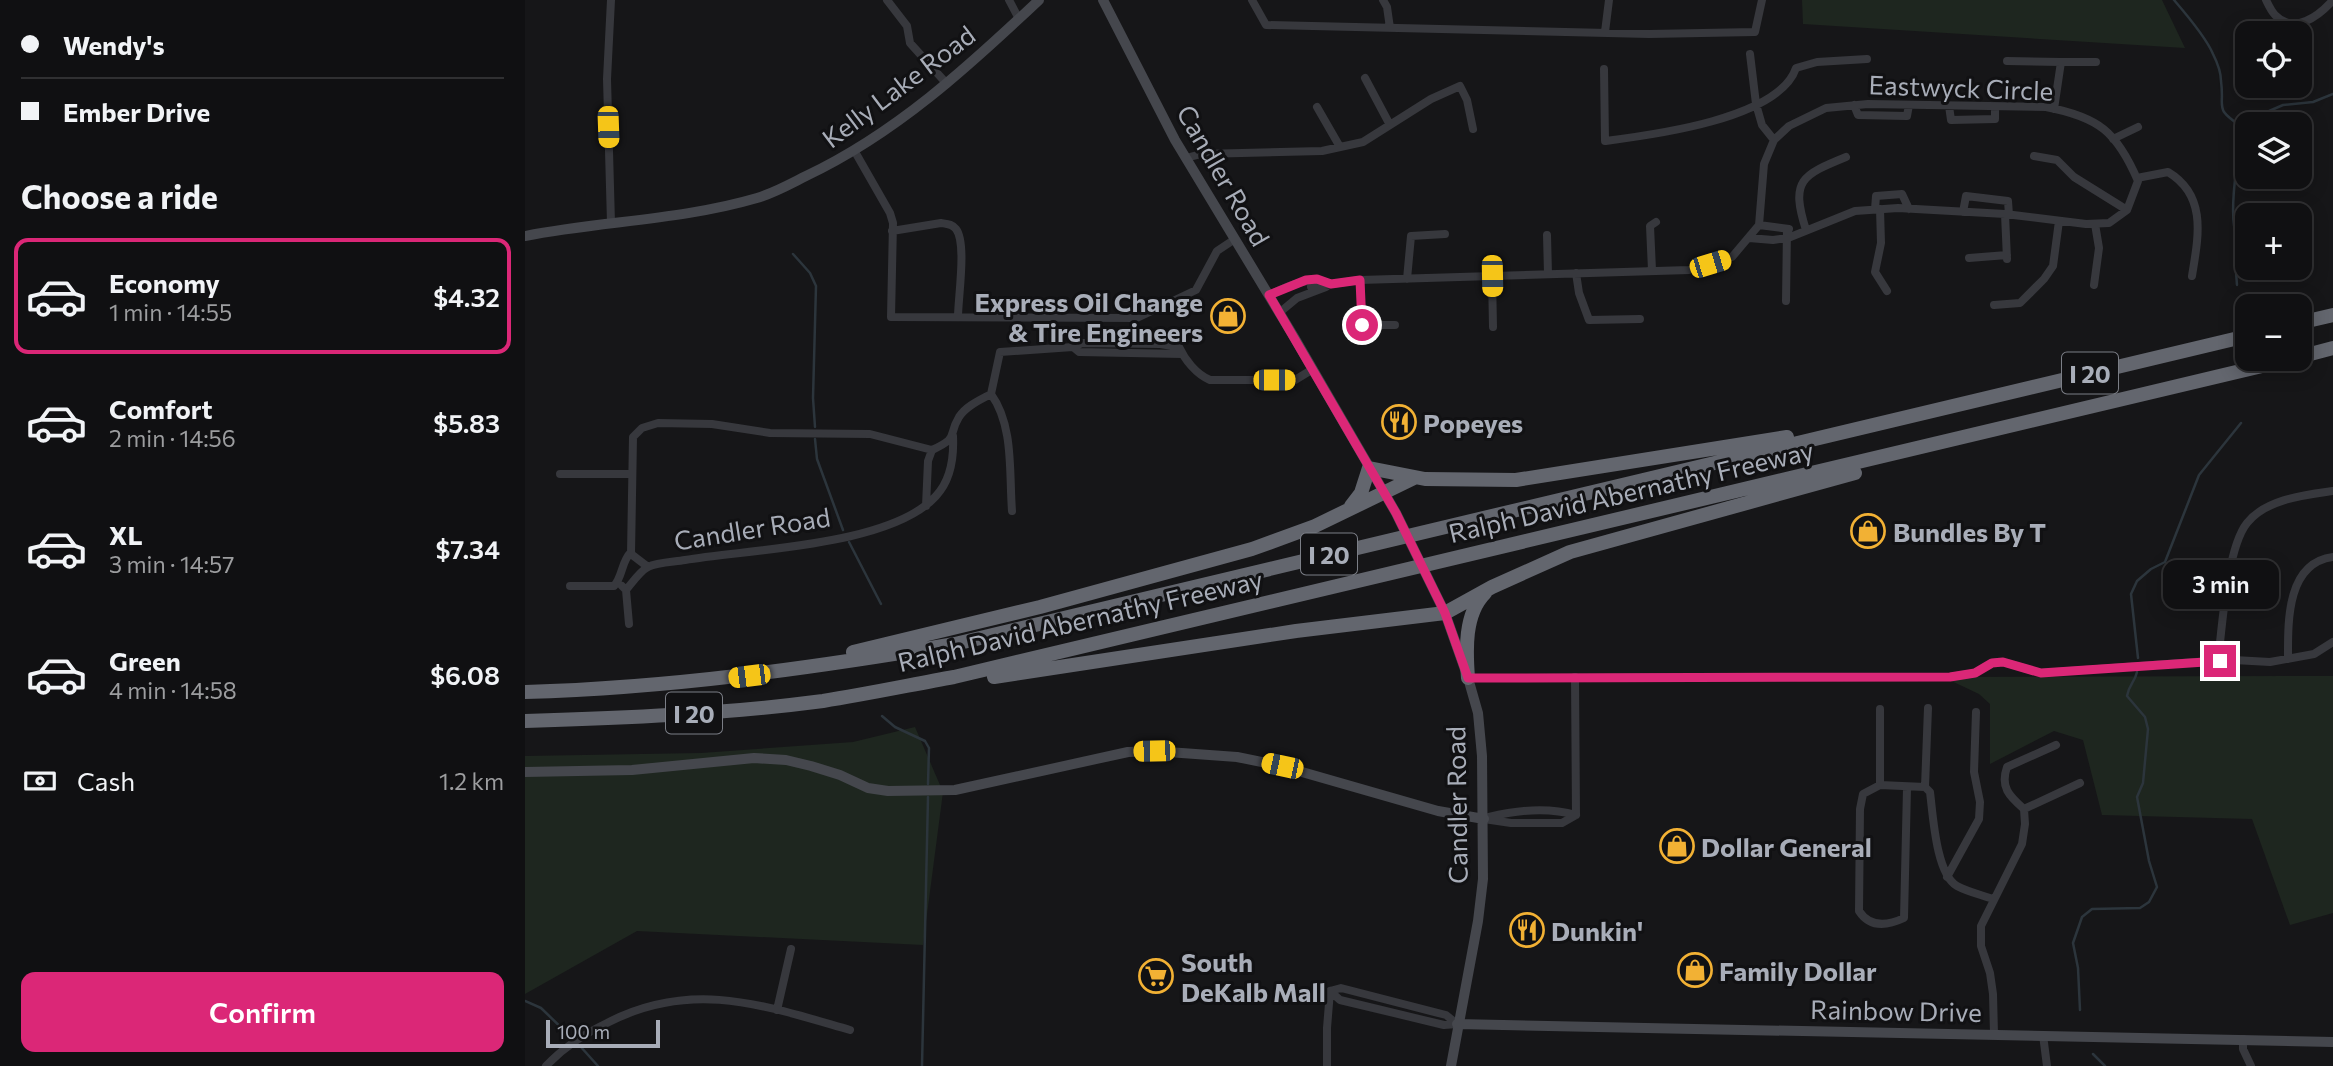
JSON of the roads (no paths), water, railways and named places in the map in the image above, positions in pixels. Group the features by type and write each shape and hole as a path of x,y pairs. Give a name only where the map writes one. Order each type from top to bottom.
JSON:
{"highway":[{"path":"2312,320 2333,316"},
{"name":"Ralph David Abernathy Freeway","path":"525,692 721,679 831,665 955,644 2235,339"},
{"path":"2312,354 2333,348"},
{"name":"Ralph David Abernathy Freeway","path":"525,720 702,713 783,705 861,694 1013,664 2242,371"},
{"path":"1349,509 1361,494 1369,468 1414,478 1516,480 1735,446 1933,410"},
{"path":"861,694 987,678 1296,631 1445,613 1492,587 1570,552 2066,414"},
{"path":"721,679 811,662 1159,575 1284,538 1414,478"},
{"path":"1468,678 1466,653 1473,609 1492,587"}],"street":[{"path":"611,0 607,79 611,223"},
{"path":"887,0 907,26 910,43 947,84"},
{"path":"1009,0 1019,19"},
{"name":"Kelly Lake Road","path":"525,236 697,212 757,198 832,164 947,84 1039,0"},
{"name":"Candler Road","path":"1103,0 1186,158 1396,513 1445,613 1468,678 1478,713 1481,739 1483,879 1478,921 1451,1066"},
{"path":"1252,0 1266,25 1571,32 1755,32 1762,0"},
{"path":"1383,0 1387,7 1390,28"},
{"path":"1605,32 1609,0"},
{"path":"2266,0 2275,15 2288,23 2305,22 2321,14 2333,0"},
{"path":"1269,295 1309,287 1319,291 1331,284 1360,280 1689,270 1732,257 1759,225 1764,164 1775,140 1762,125 1755,104 1749,54"},
{"path":"1604,69 1605,141 1667,133 1719,120 1755,104 1782,87 1796,68 1817,62 1867,59"},
{"path":"2007,61 2096,62"},
{"path":"2054,109 2061,62"},
{"path":"1366,78 1390,124"},
{"path":"1186,158 1201,153 1322,151 1363,142 1431,99 1459,86 1467,100 1473,129"},
{"name":"Eastwyck Circle","path":"1775,140 1789,126 1826,108 1854,105 1858,116 1907,116 1909,105 2054,109 2074,113 2099,124 2126,153 2137,178"},
{"path":"1949,106 1951,120 1995,119 1995,107"},
{"path":"1317,107 1340,147"},
{"path":"2113,139 2138,127"},
{"path":"854,150 890,213 893,231 891,317 1137,318 1196,290 1217,251 1235,239"},
{"path":"2034,156 2057,160 2074,177 2127,210"},
{"path":"1806,230 1798,196 1803,179 1814,170 1846,157"},
{"path":"1749,238 1788,239 1855,211 1878,209 1963,212 2109,223 2127,210 2137,178 2168,172 2181,180 2195,203 2199,227 2192,276"},
{"path":"1887,290 1875,272 1881,243 1876,196 1902,194 1909,209"},
{"path":"1963,212 1966,195 2008,201 2007,257 1969,258"},
{"path":"1994,304 2019,303 2044,279 2053,267 2059,221"},
{"path":"1653,270 1650,226 1656,222"},
{"path":"893,231 941,223 955,228 961,243 958,317"},
{"path":"2094,285 2099,248 2095,224"},
{"path":"1759,225 1806,230"},
{"path":"1786,301 1787,229"},
{"path":"1407,279 1411,236 1445,234"},
{"path":"1547,235 1548,274"},
{"path":"1576,273 1579,293 1589,320 1640,319"},
{"path":"1492,276 1493,327"},
{"path":"1279,313 1317,279 1331,284"},
{"path":"1360,280 1362,325 1395,325"},
{"path":"1012,511 1006,423 991,394 1000,352 1073,347 1082,343 1160,344 1179,346 1182,354 1201,376 1210,380 1295,380 1313,369"},
{"path":"926,506 939,494 951,467 953,436 959,417 972,404 991,394"},
{"path":"570,586 611,587 618,581 625,560 631,552 633,437 642,428 658,423 712,424 770,433 870,433 932,450 947,443 953,436"},
{"path":"926,506 932,450"},
{"path":"560,474 632,474"},
{"path":"2218,661 2230,573 2240,537 2248,522 2266,508 2292,498 2333,491"},
{"name":"Candler Road","path":"626,590 648,567 715,555 783,549 877,530 926,506"},
{"name":"Candler Road","path":"631,552 648,567"},
{"path":"2288,659 2288,624 2296,586 2307,567 2323,558 2333,557"},
{"path":"618,581 626,590 629,624"},
{"path":"1468,678 1950,677 1975,673 1992,663 2003,662 2041,673 2218,661 2270,662 2314,654 2333,642"},
{"path":"525,772 632,770 754,758 799,763 840,775 868,788 888,791 955,790 1128,751 1154,751 1237,757 1282,766 1438,811 1484,819 1512,811 1561,810 1576,815 1575,677"},
{"path":"1928,708 1925,787 1930,792 1939,850 1947,877 1956,885 1993,899"},
{"path":"1880,709 1880,785"},
{"path":"1947,877 1979,819 1980,802 1974,772 1976,712"},
{"path":"1994,1034 1990,973 1982,946 1982,926 2022,844 2025,824 2024,809 2009,796 2003,778 2007,766 2056,745"},
{"path":"2024,809 2080,783"},
{"path":"1907,788 1904,918 1877,925 1864,920 1859,911 1860,809 1863,794 1880,785 1925,787"},
{"path":"777,1010 791,949"},
{"path":"1327,1066 1330,991 1340,1000 1444,1025 1457,1024"},
{"path":"546,1066 589,1032 632,1010 680,999 743,1002 850,1030"},
{"name":"Rainbow Drive","path":"1457,1024 2333,1042"},
{"path":"2043,1035 2046,1066"},
{"path":"2243,1039 2243,1049 2251,1066"}],"waterway":[{"path":"2174,0 2210,47 2220,74 2222,107 2235,121"},
{"path":"2267,112 2283,105 2313,102 2333,94"},
{"path":"2235,183 2235,230"},
{"path":"793,254 810,273 816,286 813,398 815,427"},
{"path":"2237,280 2237,285"},
{"path":"2138,658 2131,594 2137,581 2165,562 2199,475 2241,423"},
{"path":"815,439 817,459 843,530"},
{"path":"849,542 881,604"},
{"path":"2080,1010 2078,968 2073,943 2082,917 2092,909 2140,908 2149,902 2157,887 2149,861 2137,797 2143,783 2148,729 2145,717 2127,696 2137,672"},
{"path":"882,716 895,727 925,741 929,748 928,784"},
{"path":"922,1066 928,797"},
{"path":"525,1001 541,1008 571,1037"},
{"path":"580,1046 598,1066"},
{"path":"2093,1054 2105,1066"}],"place":[{"name":"Express Oil Change & Tire Engineers","path":"1228,316"},
{"name":"Popeyes","path":"1399,422"},
{"name":"Bundles By T","path":"1868,531"},
{"name":"Dollar General","path":"1677,846"},
{"name":"Dunkin'","path":"1527,930"},
{"name":"Family Dollar","path":"1695,970"},
{"name":"South DeKalb Mall","path":"1156,976"}]}
